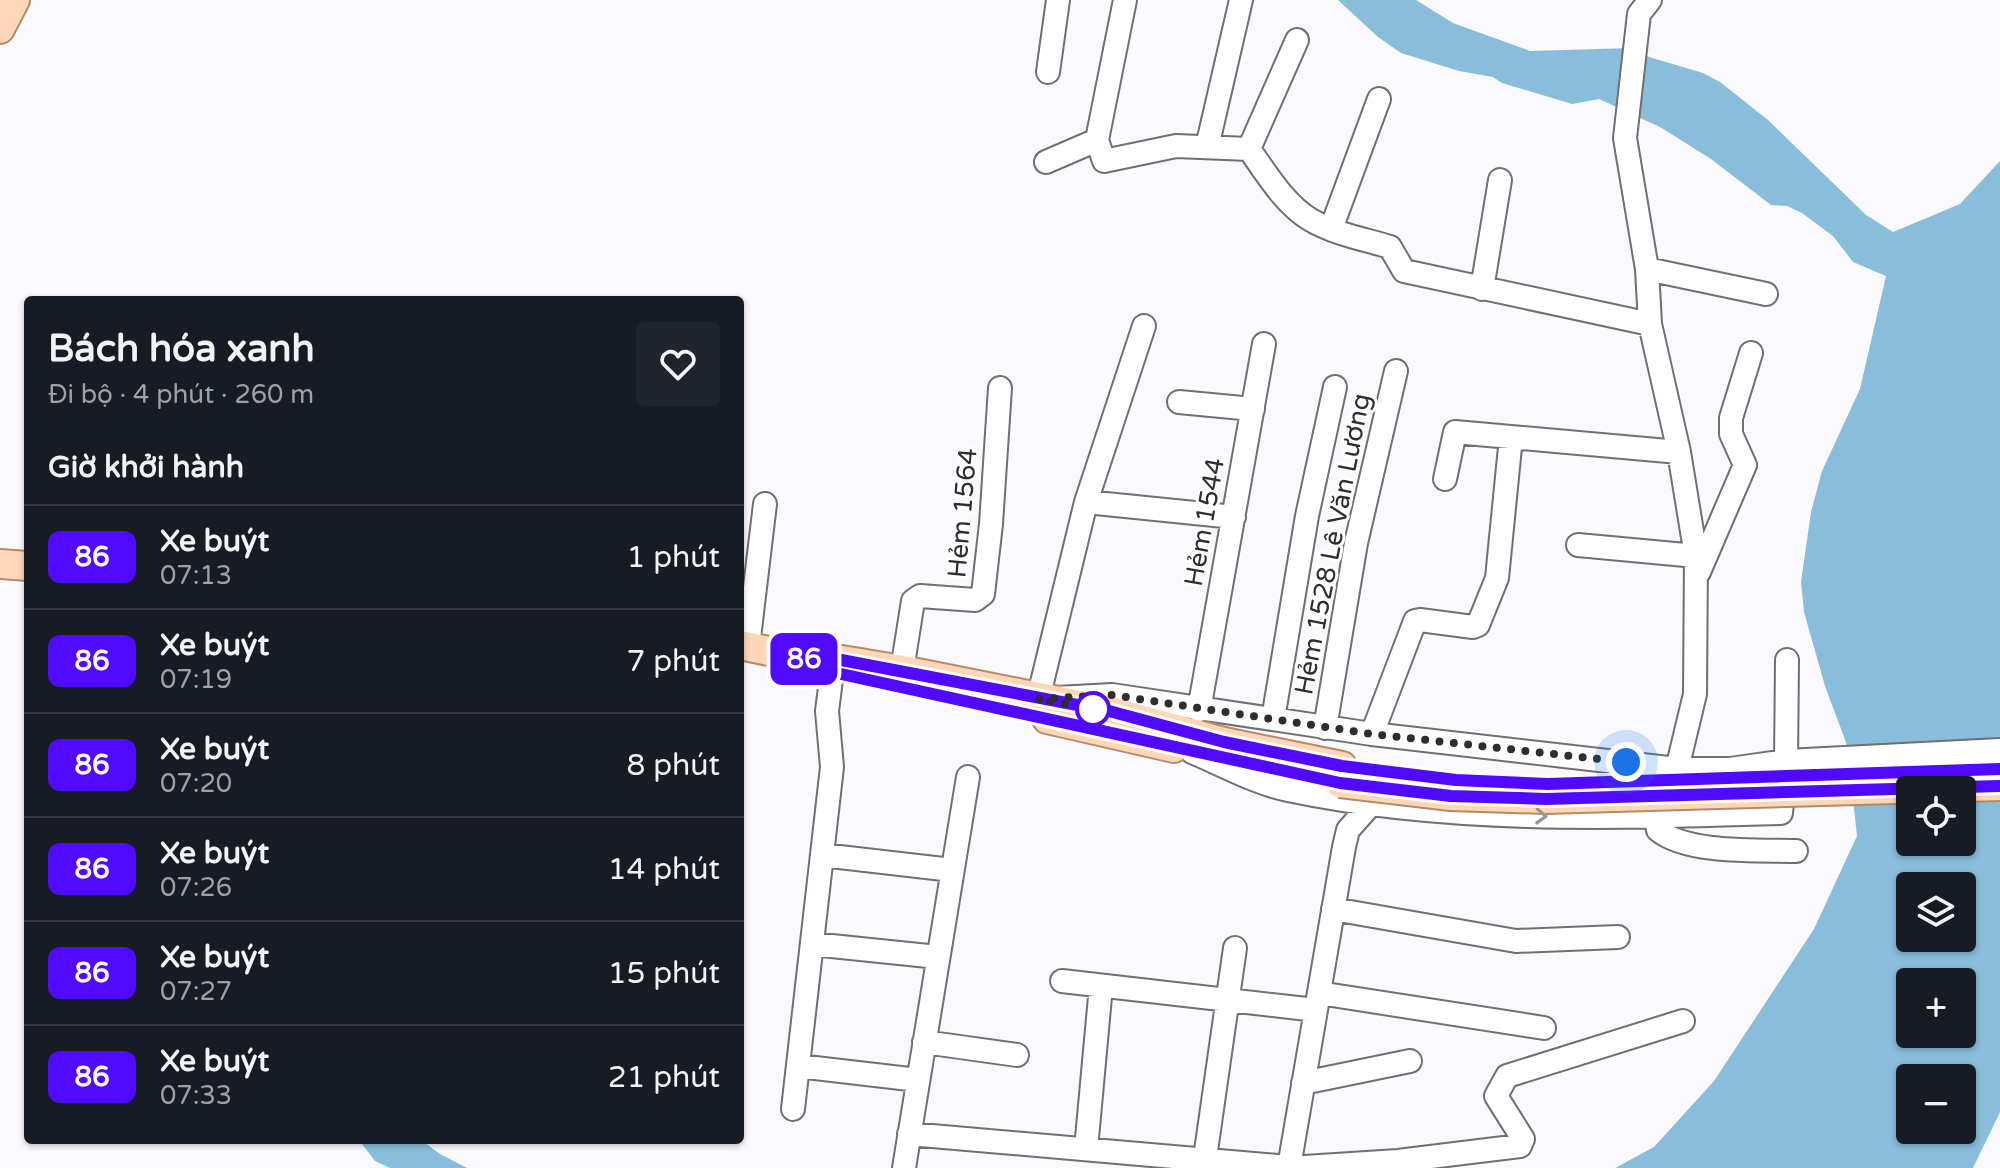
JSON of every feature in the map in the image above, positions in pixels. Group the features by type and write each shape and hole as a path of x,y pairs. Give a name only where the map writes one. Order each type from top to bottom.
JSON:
{"main road":[{"path":"0,29 15,0"},
{"path":"0,564 24,566"},
{"path":"744,645 802,658 836,659 902,670 1109,711 1341,774 1548,784 2000,769"},
{"path":"802,658 832,672 1192,752 1341,774 1451,796 1530,799 2000,786"}],"street":[{"path":"1048,72 1058,0"},
{"path":"1125,0 1097,140 1104,161 1176,146 1249,149"},
{"path":"1207,147 1241,0"},
{"path":"1644,7 1625,138 1647,269 1650,324 1679,452 1696,566 1695,694 1677,769"},
{"path":"1249,149 1297,40"},
{"path":"1331,229 1379,99"},
{"path":"1046,162 1097,140"},
{"path":"1249,149 1280,191 1309,219 1390,247 1404,271 1650,324"},
{"path":"1482,289 1500,180"},
{"path":"1647,269 1766,294"},
{"path":"1144,326 1086,502 1038,699 1112,695 1325,728 1677,769 1730,769 1786,761 2000,750"},
{"name":"Hẻm 1544","path":"1199,710 1264,344"},
{"path":"1696,566 1745,465 1731,434 1731,418 1751,353"},
{"name":"Hẻm 1528 Lê Văn Lương","path":"1325,728 1356,543 1396,371"},
{"path":"1273,719 1307,516 1335,387"},
{"name":"Hẻm 1564","path":"902,670 913,601 920,596 975,600 983,594 1000,388"},
{"path":"1179,402 1253,409"},
{"path":"1445,479 1455,432 1679,452"},
{"path":"1372,734 1415,621 1478,625 1497,578 1511,437"},
{"path":"1086,502 1234,517"},
{"path":"744,645 765,504"},
{"path":"1578,545 1696,566"},
{"path":"1192,752 1285,790 1372,803 1517,816 1656,817 1781,813 1786,761 1787,660"},
{"path":"793,1109 832,767 827,711 832,672"},
{"path":"904,1168 968,777"},
{"path":"1289,1167 1348,830 1372,803"},
{"path":"1656,817 1658,830 1669,838 1713,847 1796,851"},
{"path":"822,855 952,870"},
{"path":"1333,909 1526,942 1618,937"},
{"path":"812,944 938,957"},
{"path":"1205,1158 1235,948"},
{"path":"1062,981 1227,1001 1317,1002 1544,1028"},
{"path":"1086,1149 1101,986"},
{"path":"909,1134 1289,1167 1449,1161 1520,1146 1523,1139 1496,1096 1507,1076 1683,1021"},
{"path":"924,1042 1017,1055"},
{"path":"1303,1083 1410,1061"},
{"path":"798,1066 918,1080"}],"water":[{"path":"1338,0 1416,0 1453,23 1530,51 1632,48 1649,57 1703,73 1720,82 1768,120 1866,215 1893,232 1960,204 2000,161 2000,1112 1973,1168 1615,1168 1654,1147 1714,1081 1814,929 1857,836 1847,745 1825,686 1804,612 1801,582 1811,512 1822,471 1860,389 1886,276 1853,262 1833,236 1802,213 1787,206 1771,205 1711,159 1660,127 1599,99 1572,104 1502,83 1493,77 1459,71 1401,53 1378,37"},
{"path":"362,1144 426,1144 467,1168 390,1168 375,1161"}],"bus line":[{"name":"86","path":"2000,769 1548,784 1390,774 1224,742 1109,711 902,670 836,659 802,658 832,672 1192,752 1340,783 1451,796 1546,799 2000,786"}],"route":[{"path":"1093,709 1038,699 1112,695 1451,745 1626,762"}]}
